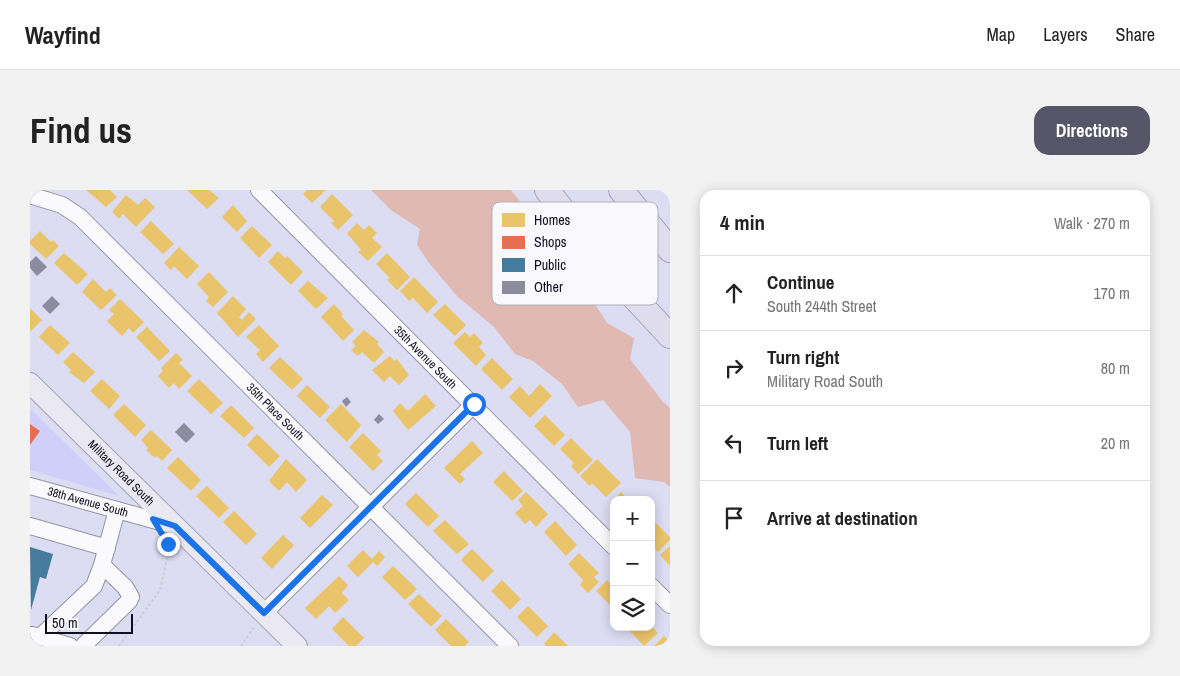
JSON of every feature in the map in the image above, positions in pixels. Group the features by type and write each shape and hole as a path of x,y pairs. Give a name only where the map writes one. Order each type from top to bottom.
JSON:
{"highway":[{"path":"547,190 556,202"},
{"path":"622,190 632,202"},
{"path":"658,235 670,250"},
{"path":"641,305 670,336"}],"main road":[{"name":"Military Road South","path":"30,383 297,646"}],"street":[{"name":"35th Avenue South","path":"259,190 474,404 610,543"},
{"name":"35th Place South","path":"30,195 44,197 62,205 80,217 510,646"},
{"path":"264,613 474,404"},
{"name":"38th Avenue South","path":"30,486 175,526"},
{"path":"35,636 94,586 102,565 117,510"},
{"path":"30,526 107,548"},
{"path":"83,646 131,597 125,587 102,565"},
{"path":"655,590 670,605"},
{"path":"35,636 70,646"}],"path":[{"path":"120,646 160,590 168,544 153,519"},
{"path":"242,646 264,613"}],"shaded area":[{"path":"371,190 511,190 521,202 492,202 492,305 595,305 607,323 634,338 630,359 663,402 670,408 670,487 664,482 635,478 630,432 603,400 578,407 562,384 533,361 515,354 494,327 457,296 429,263 417,245 420,229 391,210"},
{"path":"30,408 51,429 119,496 30,470"}],"building: Homes":[{"path":"86,190 110,190 117,197 106,207"},
{"path":"187,190 209,190 219,198 207,209"},
{"path":"307,190 326,190 312,203 303,194"},
{"path":"332,194 353,215 338,230 331,223 334,221 320,207"},
{"path":"126,195 138,205 145,198 155,207 136,227 123,214 119,219 112,212"},
{"path":"233,205 247,221 237,232 222,217"},
{"path":"151,221 174,244 163,254 140,232"},
{"path":"357,223 364,230 369,225 377,233 372,238 382,247 368,261 358,252 361,250 347,233"},
{"path":"252,226 272,245 259,258 240,238"},
{"path":"40,231 51,242 53,240 59,246 46,259 30,244 30,241"},
{"path":"179,247 199,266 187,279 174,266 171,270 164,263"},
{"path":"278,251 285,258 287,256 303,272 291,285 268,262"},
{"path":"64,253 88,274 77,285 54,263"},
{"path":"387,253 410,277 397,290 387,280 390,278 376,264"},
{"path":"209,272 228,292 213,307 206,301 209,297 197,284"},
{"path":"414,277 438,302 427,313 413,298 409,301 400,291"},
{"path":"93,279 106,292 110,288 117,295 101,310 82,292"},
{"path":"308,281 328,298 316,309 298,291"},
{"path":"233,296 246,309 239,317 242,320 249,312 256,319 238,337 217,313"},
{"path":"120,299 144,322 133,333 129,328 122,336 107,321 114,314 109,310"},
{"path":"334,304 343,314 341,316 354,330 343,341 321,317"},
{"path":"445,304 466,325 455,336 433,315"},
{"path":"30,308 42,320 30,332"},
{"path":"50,325 70,343 58,355 39,337"},
{"path":"259,325 279,346 263,362 256,354 260,350 246,337"},
{"path":"147,327 170,351 159,361 136,337"},
{"path":"364,330 379,342 377,344 384,352 374,363 362,352 358,356 351,350 356,346 352,342"},
{"path":"465,332 470,337 474,333 483,343 479,347 486,355 476,366 453,343"},
{"path":"73,352 95,372 84,383 69,372 71,370 63,362"},
{"path":"176,353 183,360 179,363 192,376 179,389 174,383 169,388 158,376 163,371 161,368"},
{"path":"390,356 394,361 397,359 409,375 399,385 390,376 384,382 372,370"},
{"path":"280,357 303,379 292,390 269,368"},
{"path":"492,358 513,379 502,390 481,369"},
{"path":"102,379 120,396 109,409 90,391"},
{"path":"199,379 223,403 211,414 187,391"},
{"path":"540,384 552,396 530,418 509,397 520,386 529,396"},
{"path":"307,385 330,407 320,418 297,396"},
{"path":"425,394 436,406 408,430 393,411 400,403 408,411"},
{"path":"124,404 146,425 135,437 113,415"},
{"path":"341,404 361,425 347,442 325,420"},
{"path":"231,405 254,428 244,438 220,416"},
{"path":"545,415 565,435 554,446 534,426"},
{"path":"151,430 172,450 162,461 146,450 148,448 141,440"},
{"path":"363,433 381,451 377,455 383,461 373,471 349,447"},
{"path":"257,434 280,456 269,467 247,445"},
{"path":"571,438 593,460 578,474 571,466 574,463 560,449"},
{"path":"472,441 483,453 460,474 465,479 460,484 444,468"},
{"path":"178,457 201,480 191,491 167,468"},
{"path":"286,459 307,480 296,492 287,482 279,491 269,481"},
{"path":"597,459 621,483 606,497 592,483 590,486 580,476"},
{"path":"504,471 523,491 512,501 493,482"},
{"path":"207,486 229,508 219,518 196,496"},
{"path":"526,492 548,514 536,527 530,520 525,524 515,513 523,506 518,500"},
{"path":"416,493 439,516 428,527 405,504"},
{"path":"322,495 333,505 310,528 300,518"},
{"path":"234,511 257,534 246,545 223,522"},
{"path":"445,520 469,544 457,554 433,531"},
{"path":"555,521 577,545 566,556 544,532"},
{"path":"655,522 670,537 670,540 658,552 655,549"},
{"path":"283,535 294,545 272,569 261,558"},
{"path":"670,546 670,566 660,555"},
{"path":"472,549 494,571 483,582 461,560"},
{"path":"363,550 372,559 379,551 385,557 377,566 373,562 358,577 347,566"},
{"path":"579,553 599,573 594,577 599,582 588,593 580,585 583,580 568,564"},
{"path":"393,566 417,589 405,600 382,577"},
{"path":"339,576 348,585 342,593 349,600 335,613 329,606 316,619 305,608"},
{"path":"502,580 521,599 510,610 491,591"},
{"path":"607,580 610,583 610,605 596,591"},
{"path":"419,594 442,616 431,627 408,604"},
{"path":"528,606 548,626 537,637 517,617"},
{"path":"343,617 364,638 356,646 349,646 332,629"},
{"path":"446,619 469,642 465,646 451,646 435,630"},
{"path":"655,630 658,633 644,646 630,631"},
{"path":"554,632 568,646 546,646 544,644"},
{"path":"664,636 670,642 670,646 654,646"}],"building: Shops":[{"path":"30,424 40,431 30,445"}],"building: Public":[{"path":"30,547 53,554 46,579 40,577 31,610"}],"building: Other":[{"path":"36,256 47,267 37,276 30,268 30,262"},
{"path":"52,296 60,304 50,314 42,306"},
{"path":"347,397 351,402 346,407 342,401"},
{"path":"379,414 384,419 378,424 374,420"},
{"path":"184,423 195,434 186,443 175,432"}],"route":[{"path":"168,544 153,519 175,526 264,613 474,404"}]}
